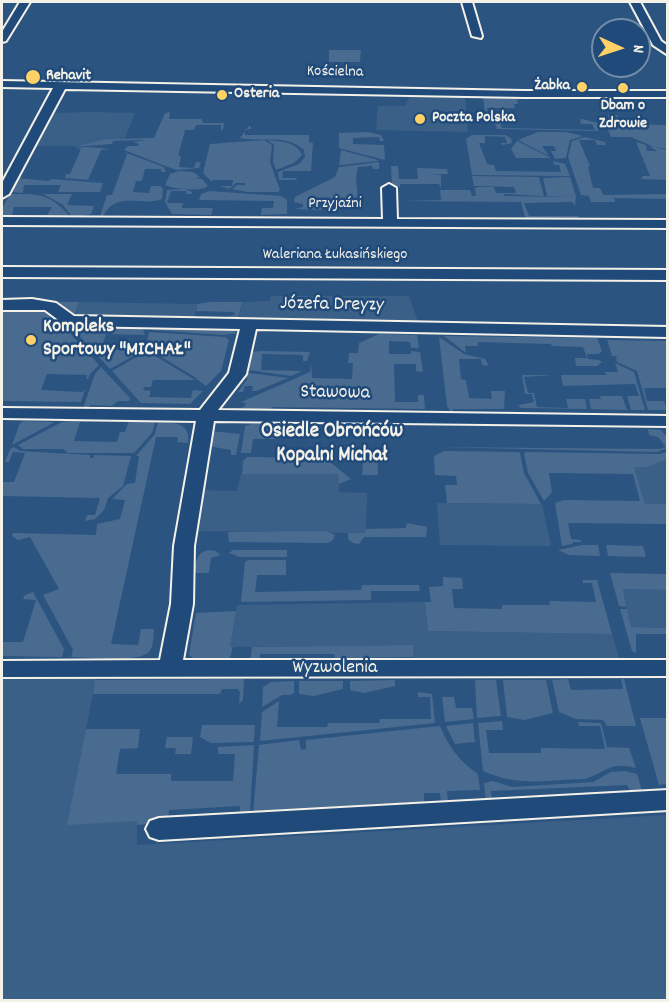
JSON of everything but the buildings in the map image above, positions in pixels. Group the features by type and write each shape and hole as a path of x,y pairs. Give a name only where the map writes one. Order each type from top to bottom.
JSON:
{"street":[{"path":"2,39 25,2"},
{"path":"467,2 477,36"},
{"path":"635,2 657,43 668,52"},
{"name":"Kościelna","path":"2,84 524,94 668,94"},
{"path":"2,194 61,85"},
{"path":"389,188 390,223"},
{"name":"Przyjaźni","path":"2,221 668,224"},
{"name":"Waleriana Łukasińskiego","path":"2,272 668,275"},
{"name":"Józefa Dreyzy","path":"2,305 50,306 70,321 668,332"},
{"path":"170,670 182,603 184,546 206,414 237,374 249,326"},
{"name":"Stawowa","path":"2,413 668,421"},
{"name":"Wyzwolenia","path":"2,669 668,668"},
{"path":"159,829 668,800"}],"shaded area":[{"path":"329,50 361,50 360,62 329,62"},
{"path":"410,96 465,97 468,132 376,130 378,106 405,106"},
{"path":"483,97 517,98 518,104 514,104 515,108 487,108 488,112 485,112"},
{"path":"170,112 169,119 202,119 203,123 224,123 223,130 211,132 221,130 221,125 196,125 194,130 185,130 178,156 181,156 179,167 194,168 196,162 201,162 199,168 176,170 124,150 128,146 138,146 139,144 133,142 146,140 113,141 112,144 73,147 107,139 154,138 165,113"},
{"path":"52,113 135,113 125,138 74,146 34,146"},
{"path":"608,115 617,115 619,118 611,118 614,124 667,125 667,149 654,147 631,137 611,137 607,128"},
{"path":"508,118 508,122 500,122 502,128 595,130 592,124 581,124 580,119 582,119 598,123 598,131 497,129 494,121"},
{"path":"245,131 245,135 309,135 309,142 313,143 311,171 283,171 282,178 297,178 296,180 279,180 278,172 299,164 305,157 304,150 281,140 240,138"},
{"path":"368,132 381,135 384,141 380,141 379,137 353,138 353,144 384,145 385,160 339,148 339,133"},
{"path":"538,132 566,132 583,136 570,140 566,158 555,159 551,151 556,151 554,146 542,146 549,156 518,140"},
{"path":"472,135 505,135 511,138 512,143 502,145 501,143 507,143 505,137 485,136 485,143 479,143 487,164 494,165 496,171 561,172 559,165 554,165 553,161 565,164 570,176 472,175 466,139"},
{"path":"585,137 605,142 606,145 597,145 595,140 579,140 590,166 588,167 593,188 600,188 603,195 667,194 667,199 614,198 615,202 591,202 589,196 581,195 568,157 572,141"},
{"path":"264,140 272,145 270,162 280,190 278,192 248,192 232,189 237,185 245,185 245,183 236,183 229,189 220,186 232,186 233,180 213,180 212,182 203,173 210,144"},
{"path":"268,140 292,145 302,155 294,163 276,170 273,162 274,145"},
{"path":"517,141 551,158 516,158 511,149"},
{"path":"636,142 646,145 647,151 657,151 649,146 667,150 667,180 641,179 643,176 650,176"},
{"path":"75,148 110,149 101,150 88,180 65,178 66,174 70,174 81,149"},
{"path":"341,150 378,160 378,161 339,165"},
{"path":"124,152 164,167 166,172 161,172 161,169 145,169 142,181 136,181 133,192 149,193 151,186 160,186 163,189 162,199 122,201 100,216 107,195 112,195 127,154"},
{"path":"379,162 379,169 373,169 372,166 358,167 356,178 358,200 308,200 307,207 322,207 322,210 294,209 303,207 303,204 294,202 295,197 335,177 339,167"},
{"path":"391,166 398,166 399,179 418,179 417,168 447,169 448,174 430,174 441,175 441,188 439,184 400,184 400,187 392,185"},
{"path":"179,171 193,172 200,177 196,178 202,179 208,186 200,189 187,189 165,185 170,174"},
{"path":"472,176 539,177 544,196 504,194 504,196 572,197 547,196 543,178 570,177 576,196 575,206 572,202 524,203 529,216 578,216 579,220 526,220 521,202 401,201 441,200 440,190 470,190 472,196 476,196 475,188 477,187 494,187 496,193 516,193 514,187 474,186"},
{"path":"18,178 103,183 100,192 58,192 61,185 24,185 23,193 11,192"},
{"path":"184,189 192,194 186,194 186,191 171,191 167,203 183,203 182,208 213,208 211,215 172,214 165,202 167,190"},
{"path":"210,191 281,196 287,200 287,214 261,215 262,208 273,208 274,201 199,200 201,194"},
{"path":"10,194 37,195 50,199 71,218 32,217 33,215 47,215 52,207 14,207 12,215 28,215 27,217 2,217 2,209"},
{"path":"43,194 72,194 67,205 94,206 91,214 73,218 63,205"},
{"path":"271,296 409,296 419,325 238,323 242,302 270,301"},
{"path":"2,301 79,302 69,332 99,365 88,379 86,379 87,375 47,374 41,390 82,392 85,389 81,402 2,401"},
{"path":"79,302 197,304 194,320 75,318"},
{"path":"242,302 237,323 214,320 234,315 233,312 196,311 197,304"},
{"path":"151,325 230,328 237,333 223,335 153,330"},
{"path":"75,326 142,327 145,335 106,334 101,349 140,350 142,346 144,350 110,369 73,329"},
{"path":"149,332 225,337 229,340 221,371 206,386 150,350 146,345"},
{"path":"379,334 417,335 419,348 411,348 410,342 389,341 389,354 420,352 423,372 416,371 416,364 394,364 395,402 418,402 418,395 424,395 425,409 272,407 267,412 239,408 244,407 246,403 241,402 310,372 311,362 312,378 352,379 353,363 348,363 349,353 358,353 359,343"},
{"path":"444,336 597,338 602,351 599,354 587,354 588,359 602,362 597,366 576,366 575,358 587,358 583,347 552,346 551,344 478,342 478,346 465,346 466,353"},
{"path":"439,337 464,354 485,359 489,366 482,365 481,359 459,359 461,379 466,380 469,398 492,399 491,391 505,391 504,409 453,409 452,414 447,406"},
{"path":"607,340 667,341 667,388 644,388 647,401 664,401 667,410 648,410 637,371 617,362 616,357 619,356 612,356"},
{"path":"147,351 195,380 153,380 151,387 144,387 143,390 151,391 149,397 191,398 193,390 203,391 190,404 141,403 112,371"},
{"path":"249,352 310,352 307,361 303,361 303,355 262,354 261,370 302,371 291,376 242,369"},
{"path":"615,363 634,372 645,410 631,410 627,396 639,396 635,384 563,386 561,375 607,375 604,372 618,372"},
{"path":"101,367 130,398 129,401 118,401 112,406 90,405 87,411 82,411 95,374"},
{"path":"241,372 288,378 256,391 252,391 253,386 245,386 243,392 238,392 248,378 237,379"},
{"path":"522,375 553,375 524,377 528,393 534,393 537,407 568,408 566,399 585,399 587,409 521,408 518,405 534,402 532,394 525,394"},
{"path":"600,396 622,396 627,410 591,409 589,399 601,399"},
{"path":"73,420 123,421 80,422 74,441 117,442 120,432 125,432 129,421 155,422 152,433 134,453 68,453 63,449 23,449 18,445 62,422"},
{"path":"24,421 53,423 12,445 20,423"},
{"path":"158,422 184,427 187,431 188,443 177,442 178,437 156,437 111,644 138,645 141,629 154,629 152,647 149,652 134,657 112,659 71,657 73,650 43,595 59,589 30,537 18,540 12,536 13,533 96,535 97,524 120,519 125,500 112,499 127,484 135,483 139,456 136,456 155,434"},
{"path":"282,424 280,439 253,439 251,453 241,453 245,426"},
{"path":"648,429 661,430 667,437 667,448 657,452 434,447 659,449 666,447 658,437 649,435"},
{"path":"210,431 240,434 236,455 231,455 231,450 208,446"},
{"path":"14,447 20,451 90,455 90,458 94,455 131,456 123,486 108,498 104,510 95,519 85,521 87,515 95,515 100,498 2,496 2,482 14,482 25,453 13,452 9,462 5,462 10,449"},
{"path":"368,450 377,450 378,475 362,475 363,462"},
{"path":"444,451 520,453 524,473 541,504 447,503 445,485 457,485 456,476 435,475 434,456"},
{"path":"526,452 660,454 667,452 667,459 648,467 634,467 645,504 667,504 667,524 568,523 571,539 581,540 581,542 562,546 555,503 564,500 640,501 633,474 549,473 552,492 544,501 528,473 524,454"},
{"path":"247,457 325,458 351,479 339,484 338,474 242,474 243,461"},
{"path":"667,459 667,504 645,504 634,467 648,467"},
{"path":"241,474 339,474 339,492 367,493 366,533 193,531 199,490 237,491"},
{"path":"437,503 542,504 551,546 440,545"},
{"path":"407,523 427,527 426,537 364,537 359,544 348,539 348,533 366,533 366,529 406,528"},
{"path":"326,531 335,535 328,543 229,542 228,532"},
{"path":"582,545 598,545 600,556 569,555 558,550"},
{"path":"606,545 643,546 646,557 608,556"},
{"path":"208,550 216,551 220,555 211,558 209,573 194,573 199,556"},
{"path":"233,550 287,550 287,557 240,557 229,553"},
{"path":"248,560 286,560 286,575 257,575 255,592 361,590 362,585 419,585 420,591 371,591 371,600 241,602 245,562"},
{"path":"610,573 667,574 667,590 623,589 626,607 619,606"},
{"path":"443,577 462,578 463,589 452,589 454,608 502,609 502,605 550,605 549,601 596,602 592,583 583,583 583,580 597,580 612,634 428,631 425,602 431,602 429,587 443,586"},
{"path":"622,589 667,590 667,628 631,627"},
{"path":"33,592 64,649 62,657 2,656 2,642 23,642 36,600 23,599 25,595"},
{"path":"425,602 428,631 612,634 620,661 415,660 413,645 230,647 237,605"},
{"path":"620,609 627,609 631,627 667,628 667,634 636,634 636,653 632,651"},
{"path":"236,611 230,647 233,647 228,664 199,662 189,655 196,613"},
{"path":"413,645 414,657 335,658 334,654 260,654 259,662 250,662 252,647"},
{"path":"2,672 97,672 68,824 137,821 137,845 667,815 667,1000 2,1000"},
{"path":"244,679 243,700 239,704 238,689 222,689 220,694 93,694 95,680"},
{"path":"568,679 571,690 623,689 621,679 624,679 636,726 607,726 603,720 576,719 559,712 552,680"},
{"path":"395,680 395,686 364,693 350,690 350,681"},
{"path":"475,680 496,680 501,716 477,718"},
{"path":"503,680 546,680 553,713 525,720 507,717"},
{"path":"294,681 294,693 282,695 262,707 263,687 271,682"},
{"path":"299,681 343,681 343,689 314,696 299,694"},
{"path":"418,692 432,694 435,723 260,741 262,712 279,701 277,727 327,727 328,723 379,723 380,719 431,719 430,697 418,697"},
{"path":"442,697 454,697 456,708 472,708 474,719 445,722"},
{"path":"640,718 667,718 667,784 659,785"},
{"path":"502,721 503,730 486,730 489,753 541,753 541,748 605,749 600,726 579,726 578,722 601,723 607,747 629,748 636,768 619,766 609,768 585,779 521,781 496,776 483,771 478,723"},
{"path":"473,723 475,742 455,744 446,726"},
{"path":"202,725 255,725 254,742 211,743 200,737"},
{"path":"440,726 455,753 478,774 480,790 447,791 448,803 441,803 440,793 424,793 424,804 253,814 259,745 299,740 301,750 306,749 306,740"},
{"path":"86,729 140,729 138,748 120,749 116,774 171,774 171,781 233,781 235,754 218,754 218,747 254,745 250,814 240,815 240,806 169,810 168,822 137,825 137,821 67,825"},
{"path":"167,737 193,737 191,754 175,754 176,748 165,748"},
{"path":"625,771 637,774 643,794 632,795 627,785 491,791 492,803 486,803 484,783 493,781 512,787 593,782 611,772"}],"place":[{"name":"Rehavit","path":"33,77"},
{"name":"Żabka","path":"582,87"},
{"name":"Dbam o Zdrowie","path":"623,88"},
{"name":"Osteria","path":"222,95"},
{"name":"Poczta Polska","path":"420,119"},
{"name":"Kompleks Sportowy \"MICHAŁ\"","path":"31,340"}],"district":[{"name":"Osiedle Obrońców Kopalni Michał","path":"332,445"}]}
